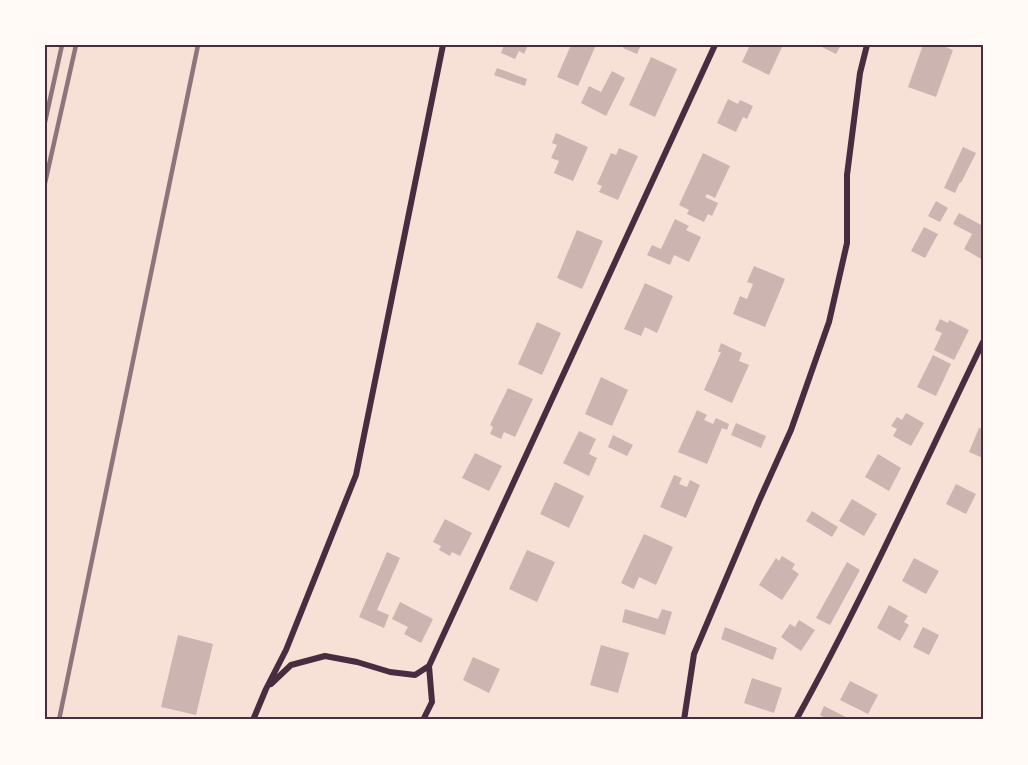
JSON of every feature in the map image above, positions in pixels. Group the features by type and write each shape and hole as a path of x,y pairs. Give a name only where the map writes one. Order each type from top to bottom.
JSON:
{"street":[{"path":"253,720 286,650 356,475 443,45"},
{"path":"423,720 432,702 429,666 715,45"},
{"path":"684,720 694,654 791,430 829,322 848,243 847,175 860,73 867,45"},
{"path":"796,720 876,567 983,342"},
{"path":"266,689 291,665 325,656 357,662 390,672 415,675 429,666"}],"building":[{"path":"504,45 528,45 524,54 519,51 515,59 501,53"},
{"path":"571,45 596,45 578,86 557,77"},
{"path":"624,45 641,45 637,54 623,48"},
{"path":"750,45 783,45 769,75 742,62"},
{"path":"818,45 841,45 836,54"},
{"path":"923,45 941,45 953,50 936,97 908,87"},
{"path":"651,57 677,69 655,117 629,105"},
{"path":"497,68 527,79 525,86 494,75"},
{"path":"612,71 625,78 606,116 581,103 589,86 601,92"},
{"path":"728,99 738,104 740,100 753,106 747,119 743,117 736,132 717,123"},
{"path":"556,133 588,147 573,181 554,173 559,161 551,158 557,145 552,143"},
{"path":"963,147 976,153 955,193 944,188"},
{"path":"619,148 638,156 618,200 599,192 602,186 597,184 611,153 616,155"},
{"path":"703,153 730,166 715,198 707,194 705,197 718,203 712,216 708,214 704,222 687,214 689,210 679,205"},
{"path":"936,201 948,208 940,222 928,216"},
{"path":"959,213 983,226 983,260 964,249 972,234 953,224"},
{"path":"675,219 689,226 686,230 701,237 689,262 674,255 670,265 647,255 652,245 661,249"},
{"path":"924,227 938,234 925,258 911,251"},
{"path":"577,230 603,241 582,289 557,278"},
{"path":"754,266 785,279 765,327 733,314 740,296 747,299 753,284 747,282"},
{"path":"645,283 673,296 657,333 645,327 641,336 624,329"},
{"path":"940,319 948,323 949,320 969,330 954,360 934,350 942,333 935,330"},
{"path":"537,322 561,333 542,375 518,364"},
{"path":"721,343 742,353 739,361 749,365 732,403 704,390 721,352 718,352"},
{"path":"933,355 951,364 936,396 917,387"},
{"path":"601,377 628,390 612,426 585,414"},
{"path":"508,388 533,399 515,437 504,432 501,439 490,434 493,427 490,425"},
{"path":"697,410 707,415 704,420 713,424 716,418 729,424 727,430 722,428 707,464 678,452"},
{"path":"906,413 924,423 911,446 893,436 897,429 891,426 897,417 902,420"},
{"path":"736,423 766,436 761,448 731,435"},
{"path":"979,428 983,429 983,458 969,452"},
{"path":"579,431 596,439 589,454 597,458 589,476 563,463"},
{"path":"613,435 633,445 627,456 608,447"},
{"path":"475,453 502,466 489,491 462,478"},
{"path":"878,454 901,468 889,491 865,477"},
{"path":"674,475 682,478 679,484 687,487 690,480 700,485 686,518 660,507"},
{"path":"555,482 584,496 569,528 540,514"},
{"path":"956,484 976,494 966,514 946,504"},
{"path":"852,499 877,514 864,536 839,521"},
{"path":"812,511 838,527 832,537 806,521"},
{"path":"445,519 472,533 460,556 452,552 450,556 439,550 441,546 433,542"},
{"path":"644,534 673,547 656,585 639,577 634,589 621,583"},
{"path":"527,550 555,562 537,602 509,589"},
{"path":"387,552 400,558 377,610 389,615 384,628 359,617"},
{"path":"782,556 795,564 792,569 799,574 782,600 759,585 776,558 779,561"},
{"path":"914,558 939,571 926,594 902,581"},
{"path":"847,562 860,570 830,625 816,618"},
{"path":"400,602 433,619 421,643 404,634 408,627 392,619"},
{"path":"889,605 908,616 904,622 909,625 900,641 877,628"},
{"path":"625,609 658,619 662,609 672,612 665,635 622,622"},
{"path":"799,620 815,630 801,651 781,637 790,624 795,627"},
{"path":"725,627 777,648 773,660 721,639"},
{"path":"923,627 939,635 929,655 913,647"},
{"path":"178,635 213,644 196,715 161,707"},
{"path":"601,645 629,653 618,693 590,685"},
{"path":"473,657 500,669 489,693 463,680"},
{"path":"752,678 782,688 774,713 744,703"},
{"path":"850,681 878,695 868,714 840,700"},
{"path":"824,706 852,720 829,720 820,715"}],"railway":[{"path":"45,122 62,45"},
{"path":"45,183 76,45"},
{"path":"59,720 198,45"}]}
